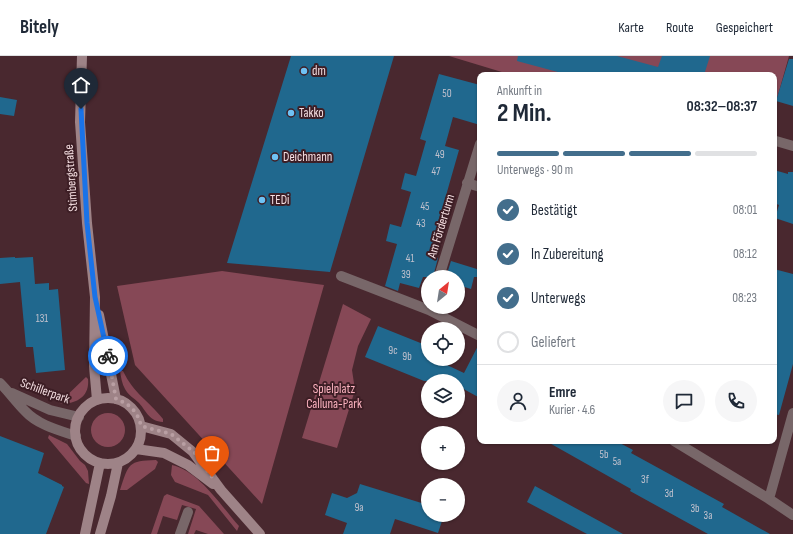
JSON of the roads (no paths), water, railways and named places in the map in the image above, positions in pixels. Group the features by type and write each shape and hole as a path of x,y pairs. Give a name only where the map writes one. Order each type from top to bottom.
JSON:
{"street":[{"name":"Stimbergstraße","path":"82,56 80,122 87,223 95,297 116,399"},
{"path":"777,141 793,146"},
{"name":"Am Förderturm","path":"441,270 477,154"},
{"name":"Am Förderturm","path":"468,183 477,186"},
{"path":"341,276 421,306"},
{"name":"Stimbergstraße","path":"95,297 94,366 97,400"},
{"path":"439,314 477,334"},
{"path":"0,382 10,392"},
{"name":"Schillerpark","path":"10,392 50,410 79,417"},
{"name":"Schillerpark","path":"10,392 26,412 45,426 76,436"},
{"path":"116,399 133,409 138,416 141,426 141,436 136,449 129,458 118,463 106,464 93,461 83,453 77,441 76,428 79,417 86,407 97,400 116,399"},
{"path":"769,499 793,413"},
{"path":"141,426 171,434 194,452 221,490 260,534"},
{"path":"679,444 793,515"},
{"path":"136,449 164,453 188,465 221,490"},
{"path":"85,534 100,463"},
{"path":"100,534 111,496 118,463"},
{"path":"180,534 188,512"}],"place":[{"name":"dm","path":"304,71"},
{"name":"Takko","path":"291,113"},
{"name":"Deichmann","path":"275,157"},
{"name":"TEDi","path":"262,200"}],"park label":[{"name":"Spielplatz Calluna-Park","path":"334,396"}]}
